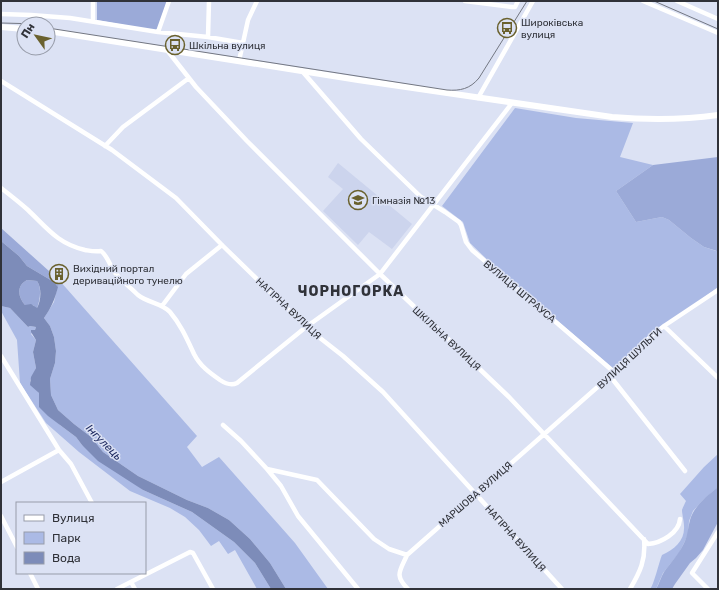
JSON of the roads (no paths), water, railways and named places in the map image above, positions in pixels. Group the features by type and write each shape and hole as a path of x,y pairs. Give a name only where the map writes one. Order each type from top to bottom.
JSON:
{"main road":[{"path":"1,27 16,28"},
{"path":"56,32 478,98 635,119 697,118 718,115"}],"street":[{"path":"93,1 94,21"},
{"path":"158,32 169,1"},
{"path":"208,37 209,1"},
{"path":"239,61 248,20 257,1"},
{"path":"465,1 515,7 518,1"},
{"path":"478,98 532,1"},
{"path":"643,1 718,33"},
{"path":"677,1 718,19"},
{"path":"1,14 31,15 94,21 158,32 208,37 243,43"},
{"name":"ШКІЛЬНА ВУЛИЦЯ","path":"167,50 189,78 247,141 380,274 510,397 648,544 670,535 679,526 680,519"},
{"name":"ВУЛИЦЯ ШТРАУСА","path":"302,71 361,138 421,198 445,212 462,225 466,242 472,250 614,372"},
{"path":"105,146 123,127 189,78"},
{"name":"НАГІРНА ВУЛИЦЯ","path":"1,81 105,146 147,175 176,198 306,327 343,356 383,392 562,589"},
{"path":"1,188 27,209 51,234 64,243 77,248 95,252 101,251 104,253 116,274 144,300 162,306 170,312 182,328 194,355 204,368 225,383 233,384 306,327 380,274 512,103"},
{"path":"162,306 186,274 222,245"},
{"name":"ВУЛИЦЯ ШУЛЬГИ","path":"545,434 610,376 649,338 664,326 718,290"},
{"path":"664,326 718,378"},
{"path":"1,356 59,450 71,464 91,502"},
{"path":"610,376 685,471"},
{"path":"223,425 241,440 263,464 281,486 298,516 358,589"},
{"name":"МАРШОВА ВУЛИЦЯ","path":"407,556 475,494 545,434"},
{"path":"1,482 59,450"},
{"path":"267,469 317,480 374,539 389,549 407,556 399,570 399,575 400,580 408,589"},
{"path":"1,516 16,545"},
{"path":"708,589 692,574 718,532"},
{"path":"630,589 639,572 645,554 644,539"},
{"path":"117,589 190,552 193,553 213,589"},
{"path":"30,574 38,589"},
{"path":"131,582 135,589"}],"water":[{"path":"1,241 19,256 27,266 54,282 58,287 56,296 44,318 50,326 54,337 56,351 55,363 50,379 51,395 58,410 91,437 103,452 138,476 187,500 208,508 229,520 250,539 270,563 286,589 271,589 255,563 234,542 192,512 143,490 98,461 76,437 48,416 39,407 39,393 30,385 31,377 36,368 33,352 36,340 31,330 35,330 36,327 28,327 10,308 1,306","holes":["27,280 37,281 40,287 37,308 31,304 25,305 19,292 23,282"]}],"tram line":[{"path":"56,29 447,90 456,90 468,87 476,82 527,1"},
{"path":"654,1 718,29"},
{"path":"1,23 16,23"}],"place":[{"name":"Широківська вулиця","path":"507,28"},
{"name":"Шкільна вулиця","path":"175,45"},
{"name":"Гімназія №13","path":"358,200"},
{"name":"Вихідний портал дериваційного тунелю","path":"59,274"}],"district":[{"name":"ЧОРНОГОРКА","path":"351,291"}],"water label":[{"name":"Інгулець","path":"104,442"}]}
